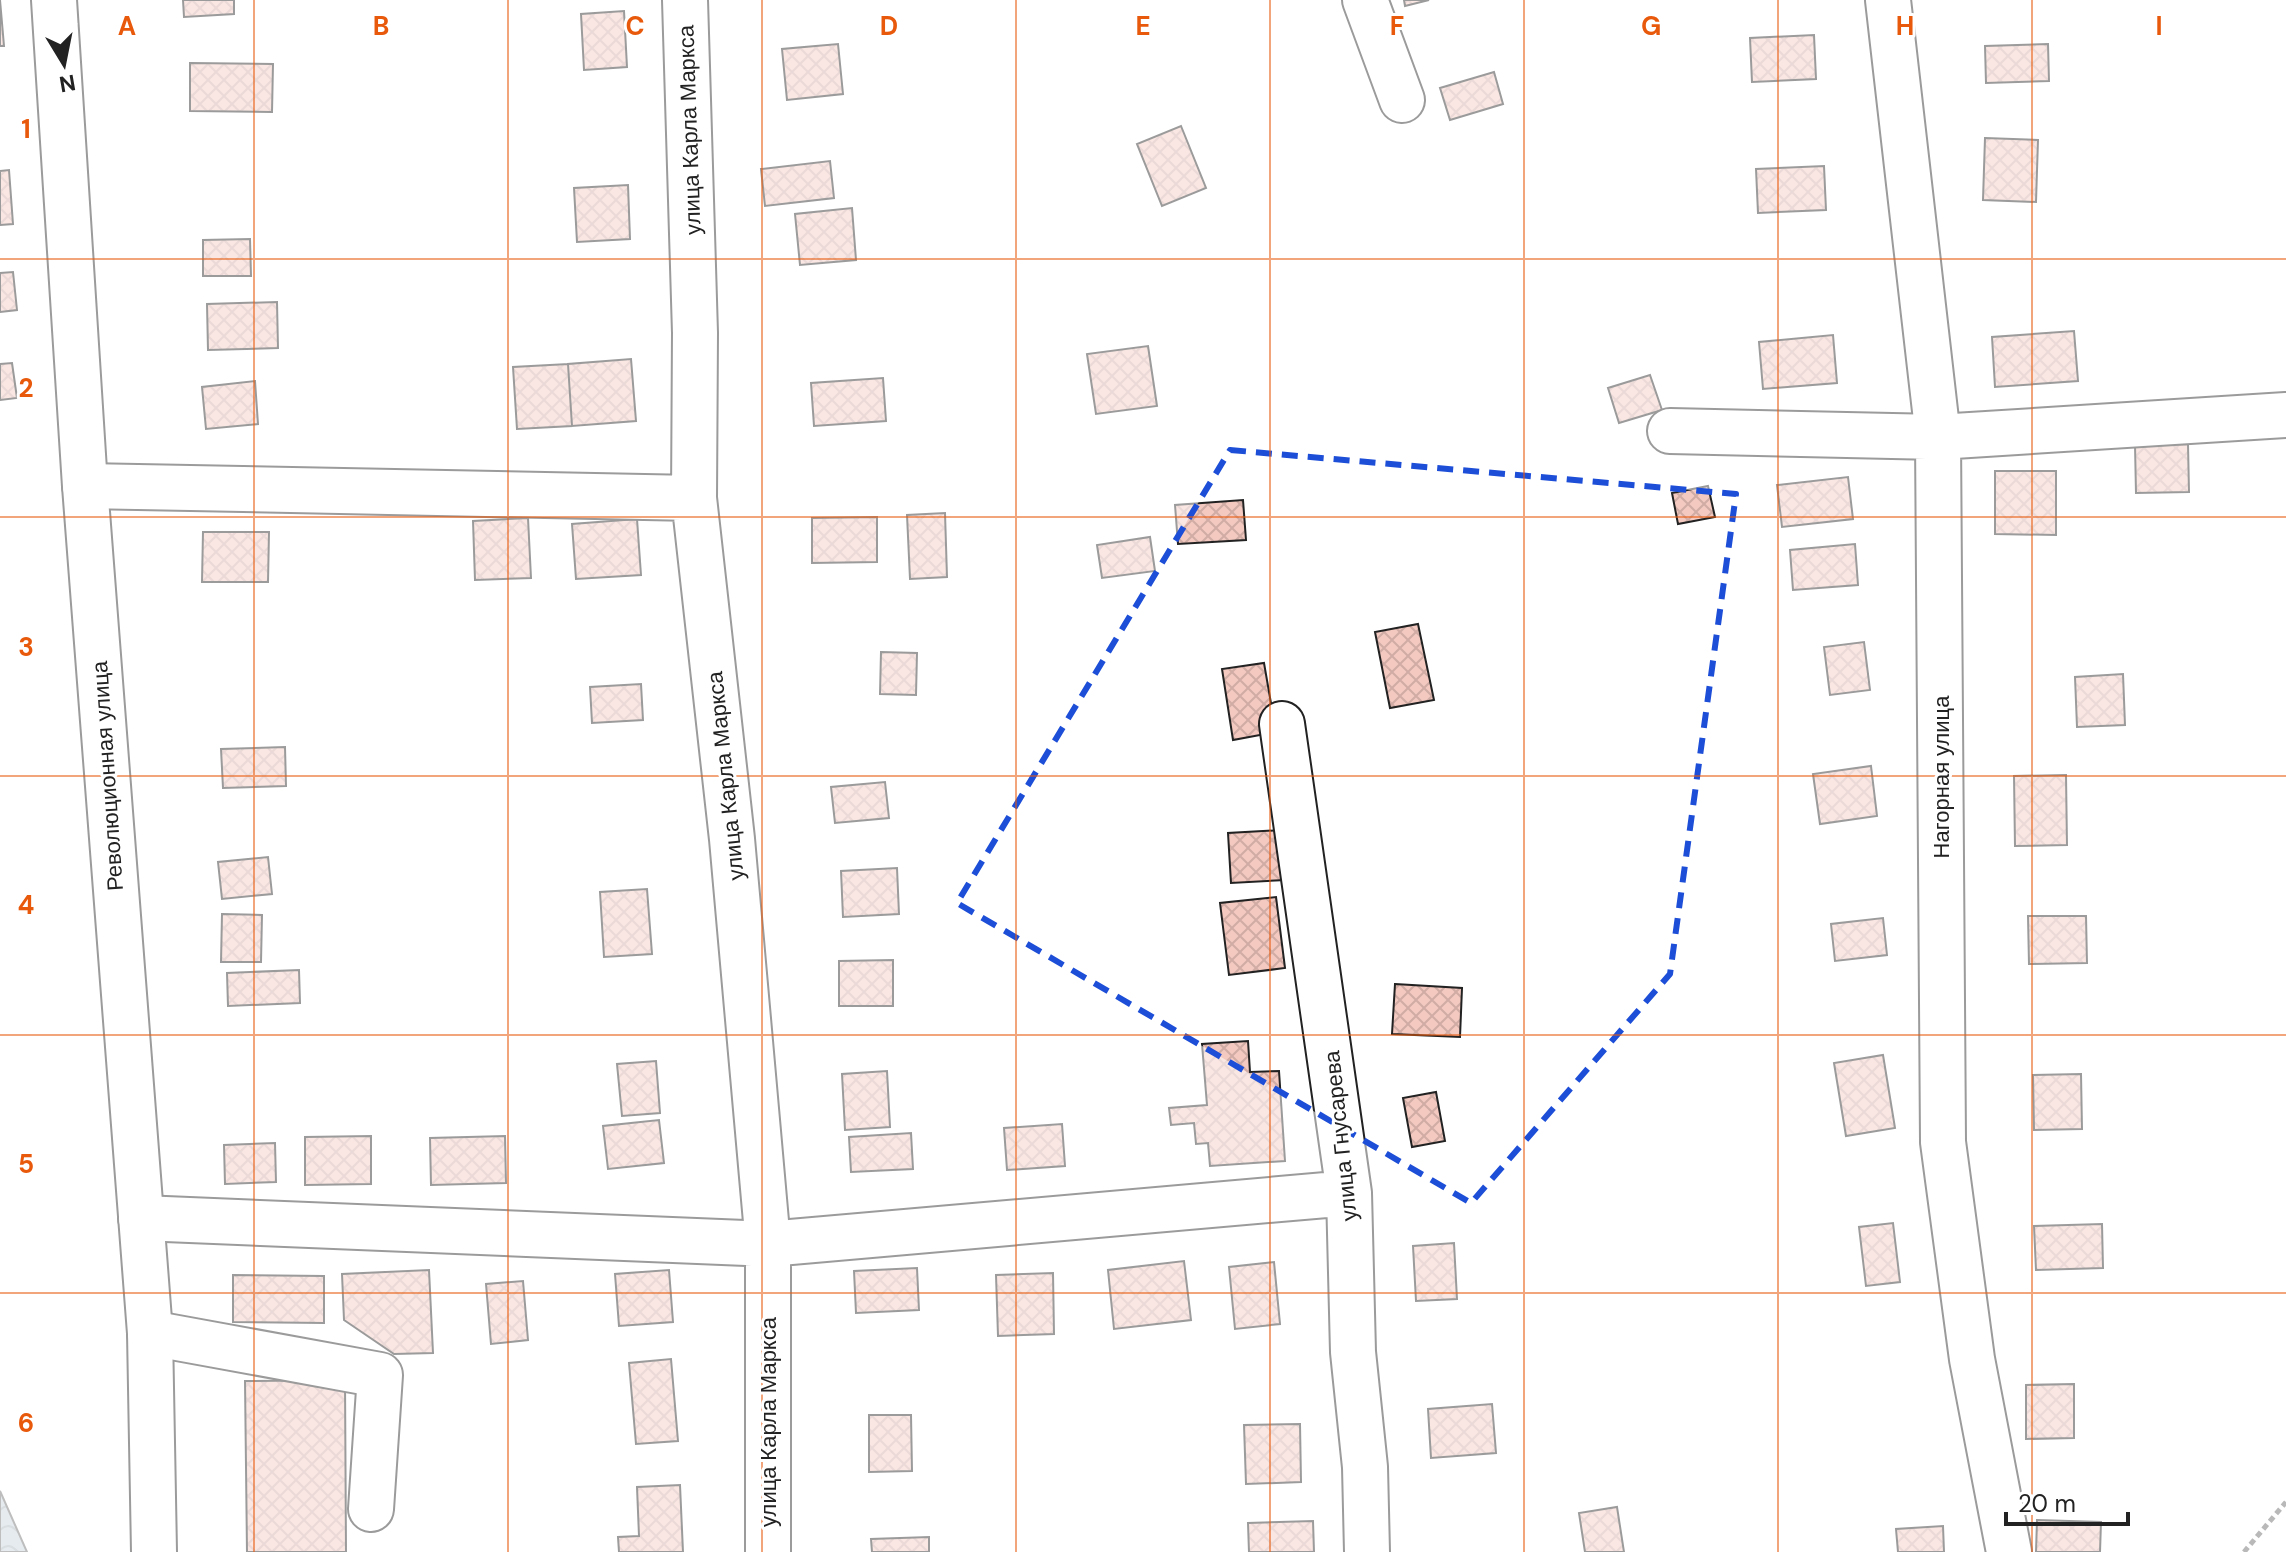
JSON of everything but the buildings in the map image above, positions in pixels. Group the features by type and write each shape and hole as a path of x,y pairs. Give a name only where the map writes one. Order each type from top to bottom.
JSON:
{"street":[{"name":"Революционная улица","path":"54,0 85,486 150,1333 154,1552"},
{"name":"улица Карла Маркса","path":"685,0 695,333 694,498 732,839 768,1244 768,1552"},
{"path":"1365,0 1402,100"},
{"name":"Нагорная улица","path":"1888,0 1938,437 1943,1142 1972,1359 2009,1552"},
{"path":"1670,431 1938,437 2286,415"},
{"path":"85,486 694,498"},
{"name":"улица Гнусарева","path":"1282,724 1349,1193 1353,1352 1365,1467 1367,1552"},
{"path":"141,1218 768,1244 1349,1193"},
{"path":"150,1333 380,1375 371,1509"}],"path":[{"path":"2244,1552 2286,1502"}],"highlighted area":[{"path":"1230,450 1736,494 1670,974 1471,1203 957,903"}],"water":[{"path":"0,1491 27,1552 0,1552"}]}
